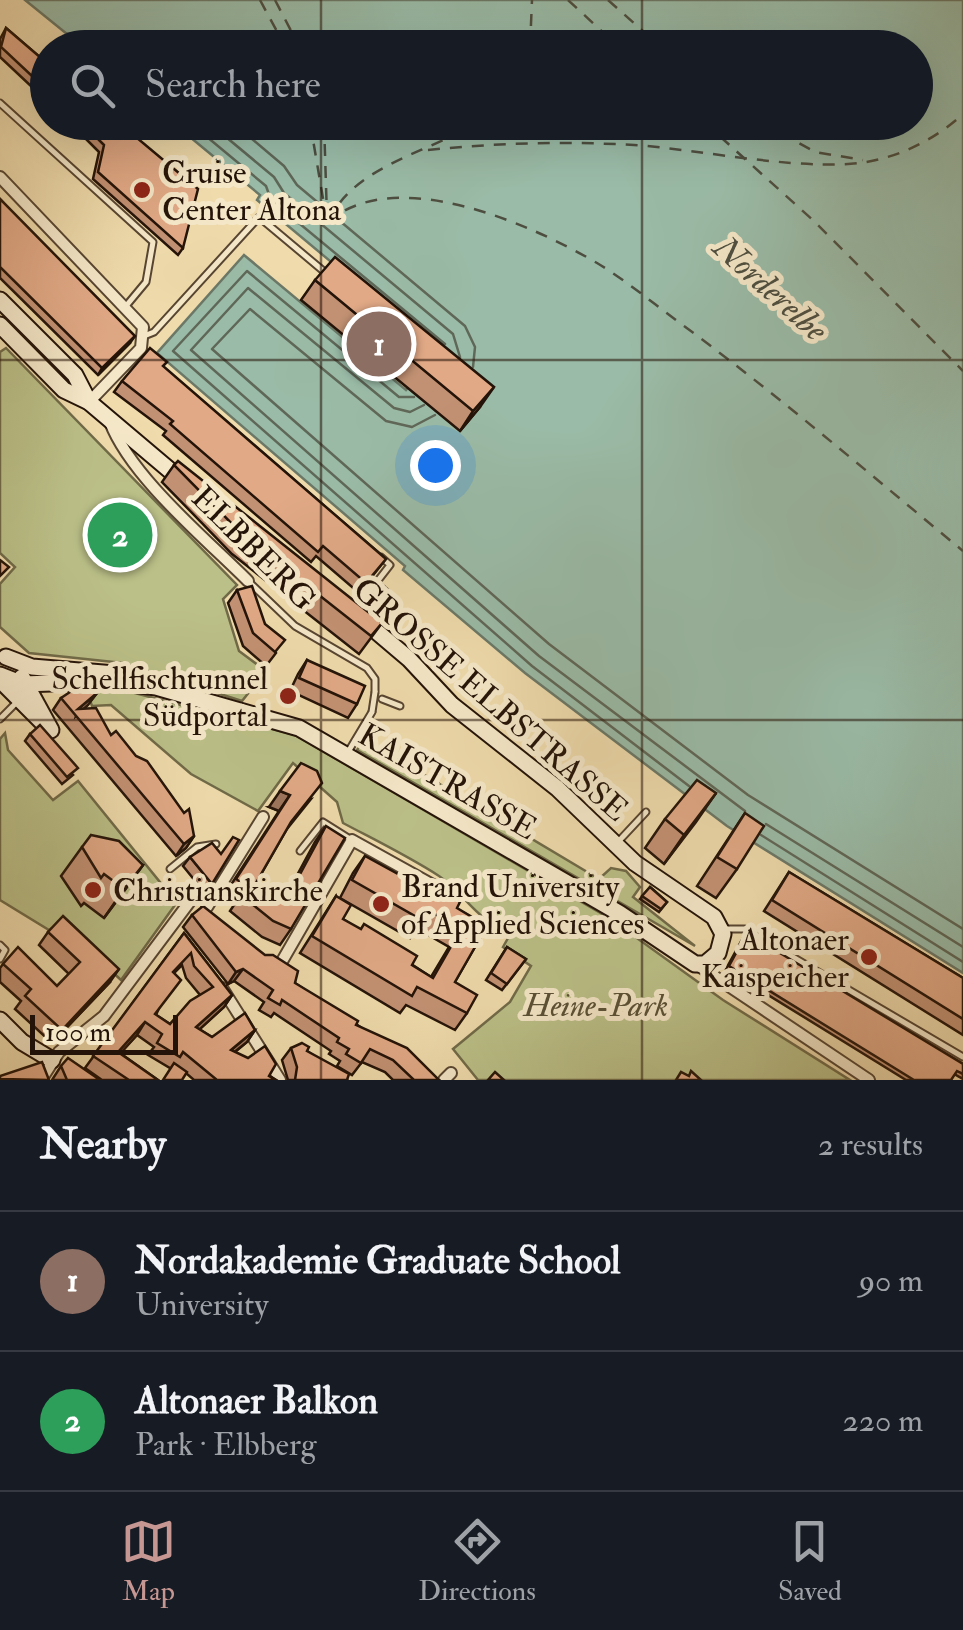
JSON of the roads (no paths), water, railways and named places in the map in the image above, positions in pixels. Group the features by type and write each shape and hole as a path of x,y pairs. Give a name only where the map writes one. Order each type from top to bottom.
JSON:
{"street":[{"path":"0,177 140,322 142,342 89,402"},
{"path":"0,300 75,376 89,402"},
{"path":"0,325 64,390 89,402 200,494"},
{"name":"ELBBERG","path":"110,421 118,442 146,476 248,582"},
{"name":"GROSSE ELBSTRASSE","path":"346,607 410,659 448,701 558,788 649,874 710,915 722,930"},
{"path":"3,652 51,730 18,701 15,677"},
{"name":"KAISTRASSE","path":"15,677 156,687 299,728 350,750 619,912 695,964"},
{"path":"207,907 263,817"},
{"path":"281,962 352,840 442,890"},
{"path":"42,1080 104,1016 194,896"},
{"path":"171,926 183,940"},
{"path":"695,964 705,964 716,956 722,930"},
{"path":"695,964 869,1080"},
{"path":"218,983 280,1080"},
{"path":"5,1024 42,1046 58,1064"}],"lane":[{"path":"0,103 30,130"},
{"path":"40,140 152,242 146,282 126,306"},
{"path":"153,359 142,342 259,217 330,276"},
{"path":"346,607 376,583 390,565 369,545"},
{"name":"ELBBERG","path":"248,582 295,626 367,668 375,679 372,712 350,750"},
{"path":"376,583 394,599"},
{"path":"382,699 400,706"},
{"path":"2,714 18,701"},
{"path":"616,845 646,812"},
{"path":"300,851 323,822 352,840"},
{"path":"170,870 197,847 216,844"},
{"path":"722,930 745,929 963,1058"},
{"path":"0,945 5,950 0,958"}],"water":[{"name":"Norderelbe","path":"25,0 963,0 963,973 727,826 525,673 157,353 244,255 406,390 439,352 257,200 260,195 194,140 933,140 933,30 62,30"}],"place":[{"name":"Cruise Center Altona","path":"142,190"},
{"name":"Nordakademie Graduate School","path":"379,344"},
{"name":"Altonaer Balkon","path":"120,535"},
{"name":"Schellfischtunnel Südportal","path":"288,696"},
{"name":"Christianskirche","path":"93,890"},
{"name":"Brand University of Applied Sciences","path":"381,904"},
{"name":"Altonaer Kaispeicher","path":"869,957"}],"park label":[{"name":"Heine-Park","path":"596,1005"}]}
